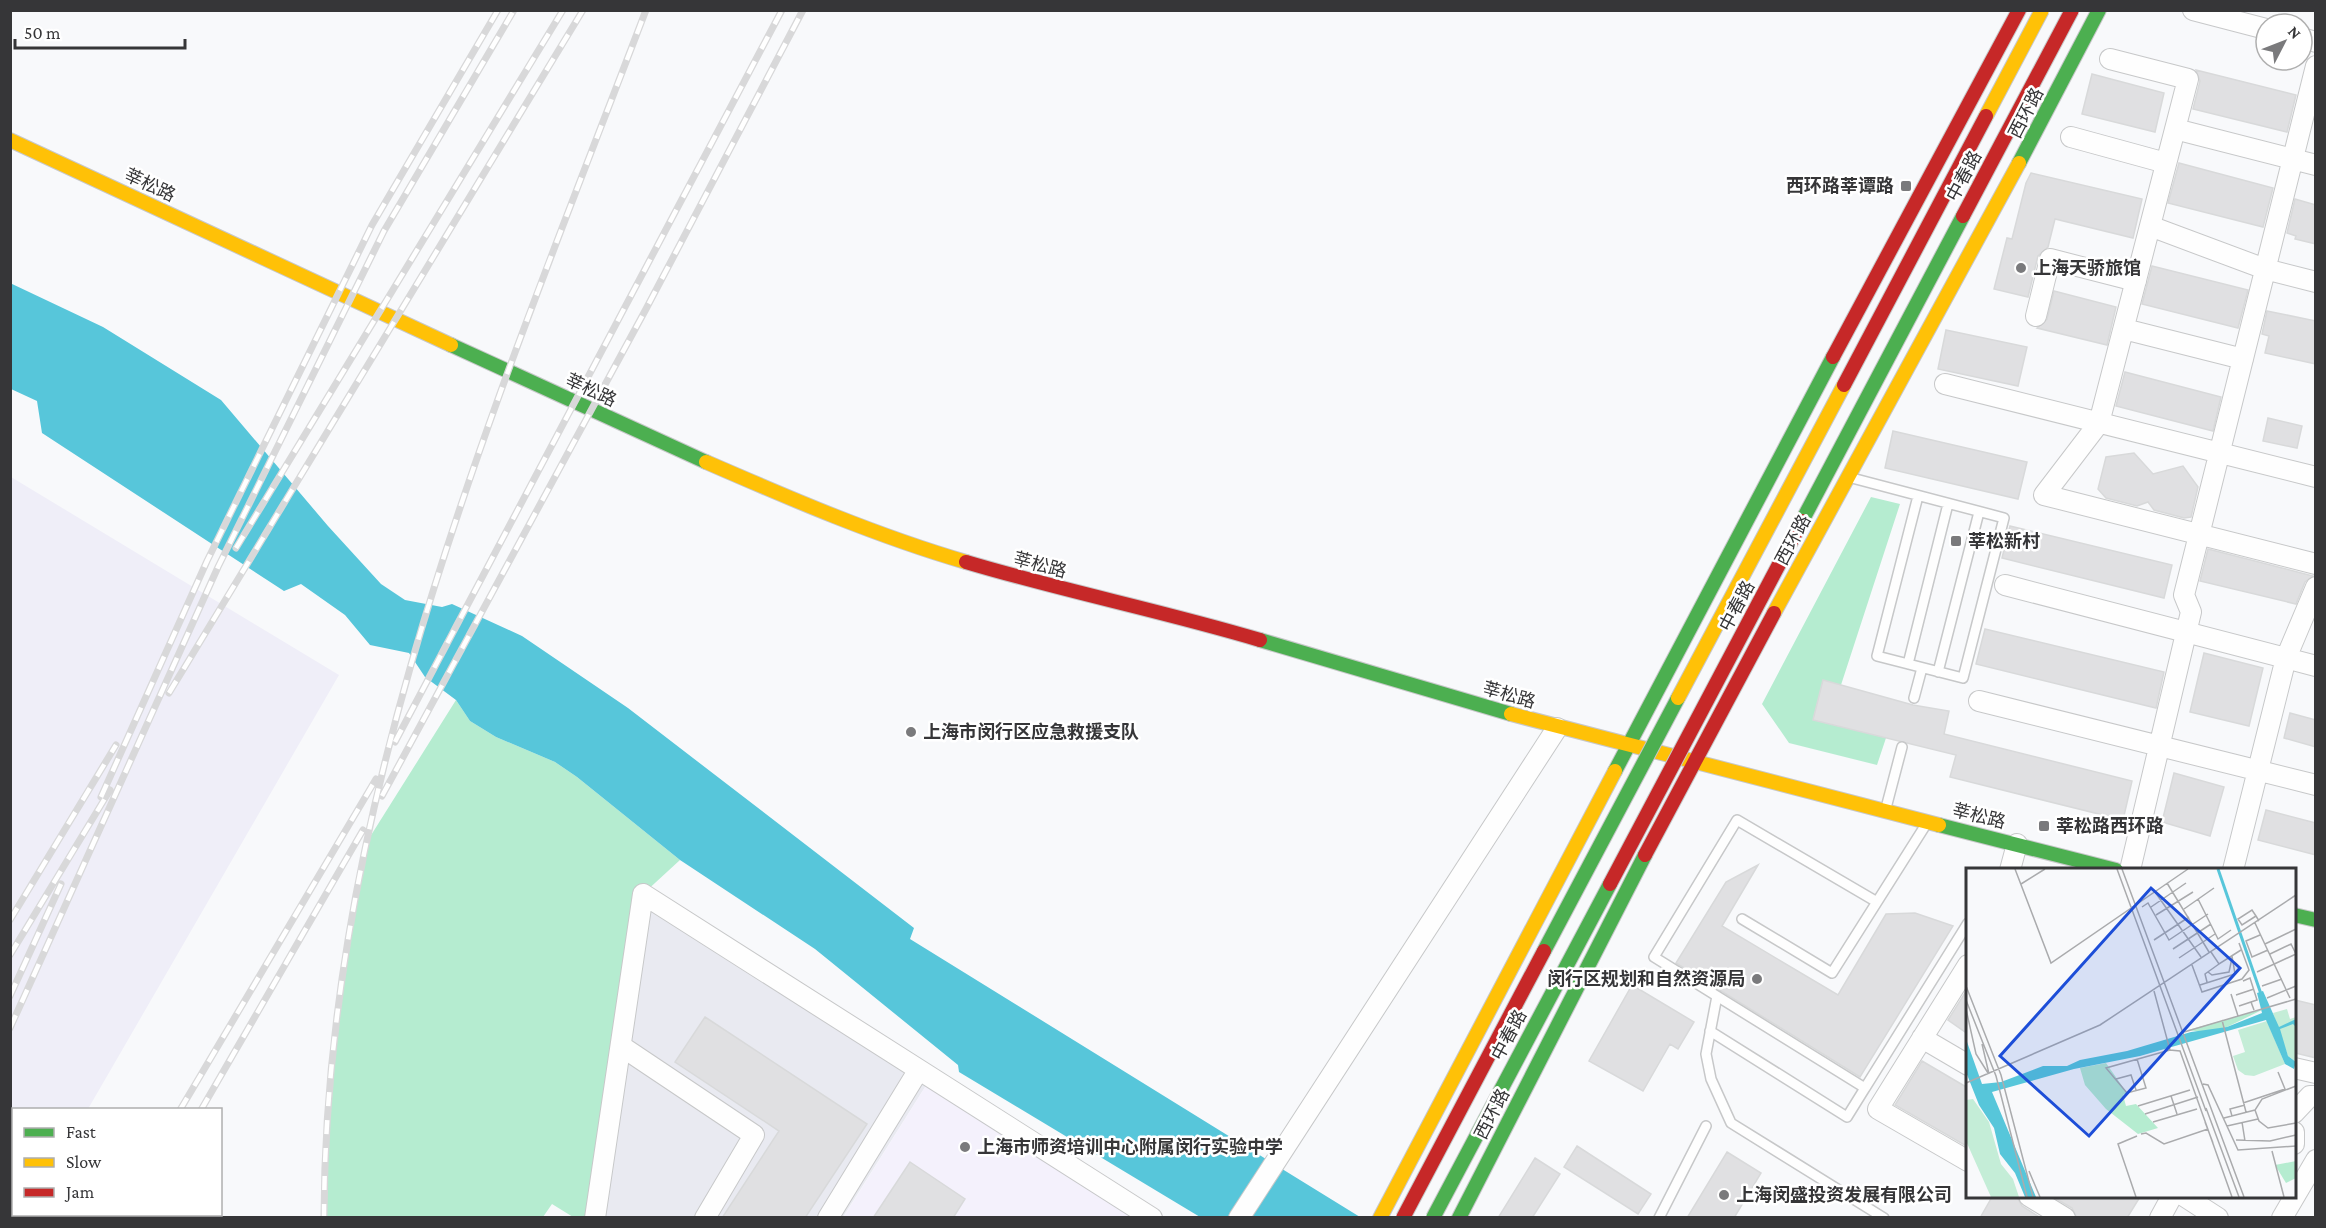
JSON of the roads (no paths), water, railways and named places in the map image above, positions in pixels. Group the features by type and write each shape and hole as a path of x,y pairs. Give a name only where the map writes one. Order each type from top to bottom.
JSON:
{"main road":[{"path":"1380,1218 1918,195 2019,10"},
{"name":"中春路","path":"1404,1218 2042,10"},
{"name":"中春路","path":"1433,1218 2072,10"},
{"name":"西环路","path":"1459,1218 1694,762 1847,477 2007,189 2099,10"},
{"name":"莘松路","path":"10,140 682,452 831,515 924,550 1046,586 1192,620 1557,728 2108,868"},
{"path":"2296,915 2316,920"}],"street":[{"path":"2193,10 2254,26"},
{"path":"2110,59 2188,79 2099,423 2044,495 2316,564"},
{"path":"2130,868 2191,612 2184,595 2316,66"},
{"path":"2175,129 2316,165"},
{"path":"2071,136 2166,163"},
{"path":"2150,226 2265,269 2316,282"},
{"path":"2036,316 2050,259 2136,281"},
{"path":"2124,329 2243,358"},
{"path":"1945,384 2316,477"},
{"path":"2005,585 2316,666"},
{"path":"2234,868 2286,658 2316,587"},
{"path":"1979,701 2316,785"},
{"path":"1239,1218 1557,728"},
{"path":"2011,868 2017,844"},
{"path":"595,1218 643,894 1152,1218"},
{"path":"1966,968 1878,1109 1966,1160"},
{"path":"1922,1038 1966,1064"},
{"path":"621,1046 754,1135 705,1218"},
{"path":"2296,1068 2316,1073"},
{"path":"828,1218 918,1071"},
{"path":"2296,1112 2310,1096 2316,1096"},
{"path":"2296,1194 2316,1160"},
{"path":"2031,1198 2065,1218"},
{"path":"2160,1218 2171,1198"},
{"path":"2186,1198 2210,1208"},
{"path":"2282,1218 2294,1198"}],"lane":[{"path":"1847,477 2004,518 1963,678 1877,656 1918,496"},
{"path":"1908,664 1948,504"},
{"path":"1938,672 1979,512"},
{"path":"1914,698 1922,668"},
{"path":"1886,810 1902,747"},
{"path":"1865,1088 1654,957 1737,820 1877,902"},
{"path":"1742,919 1832,973 1928,821"},
{"path":"2002,868 2017,844"},
{"path":"1710,1030 1847,1117 1966,926"},
{"path":"1717,996 1707,1054 1711,1079 1731,1123 1884,1218"},
{"path":"1659,1218 1706,1126"}],"water":[{"path":"10,283 103,327 221,400 328,526 381,584 405,600 442,607 452,604 522,636 628,708 914,928 910,939 1360,1217 1200,1217 959,1072 958,1065 815,949 680,860 577,777 555,762 496,737 470,721 456,700 425,677 409,653 370,645 345,615 301,584 284,591 42,433 37,401 11,389"}],"railway":[{"path":"101,797 207,561 372,225 498,10"},
{"path":"10,1028 218,567 384,231 514,10"},
{"path":"236,548 563,10"},
{"path":"169,693 583,10"},
{"path":"324,1218 332,1061 354,906 387,753 430,601 479,451 533,303 646,10"},
{"path":"395,742 782,10"},
{"path":"382,796 646,309 803,10"},
{"path":"10,920 116,745"},
{"path":"181,1108 376,779"},
{"path":"10,955 110,790"},
{"path":"202,1108 363,830"},
{"path":"10,996 61,884"}],"place":[{"name":"西环路莘谭路","path":"1906,186"},
{"name":"上海天骄旅馆","path":"2021,268"},
{"name":"莘松新村","path":"1956,541"},
{"name":"上海市闵行区应急救援支队","path":"911,732"},
{"name":"莘松路西环路","path":"2044,826"},
{"name":"闵行区规划和自然资源局","path":"1757,979"},
{"name":"上海市师资培训中心附属闵行实验中学","path":"965,1147"},
{"name":"上海闵盛投资发展有限公司","path":"1724,1195"}]}
